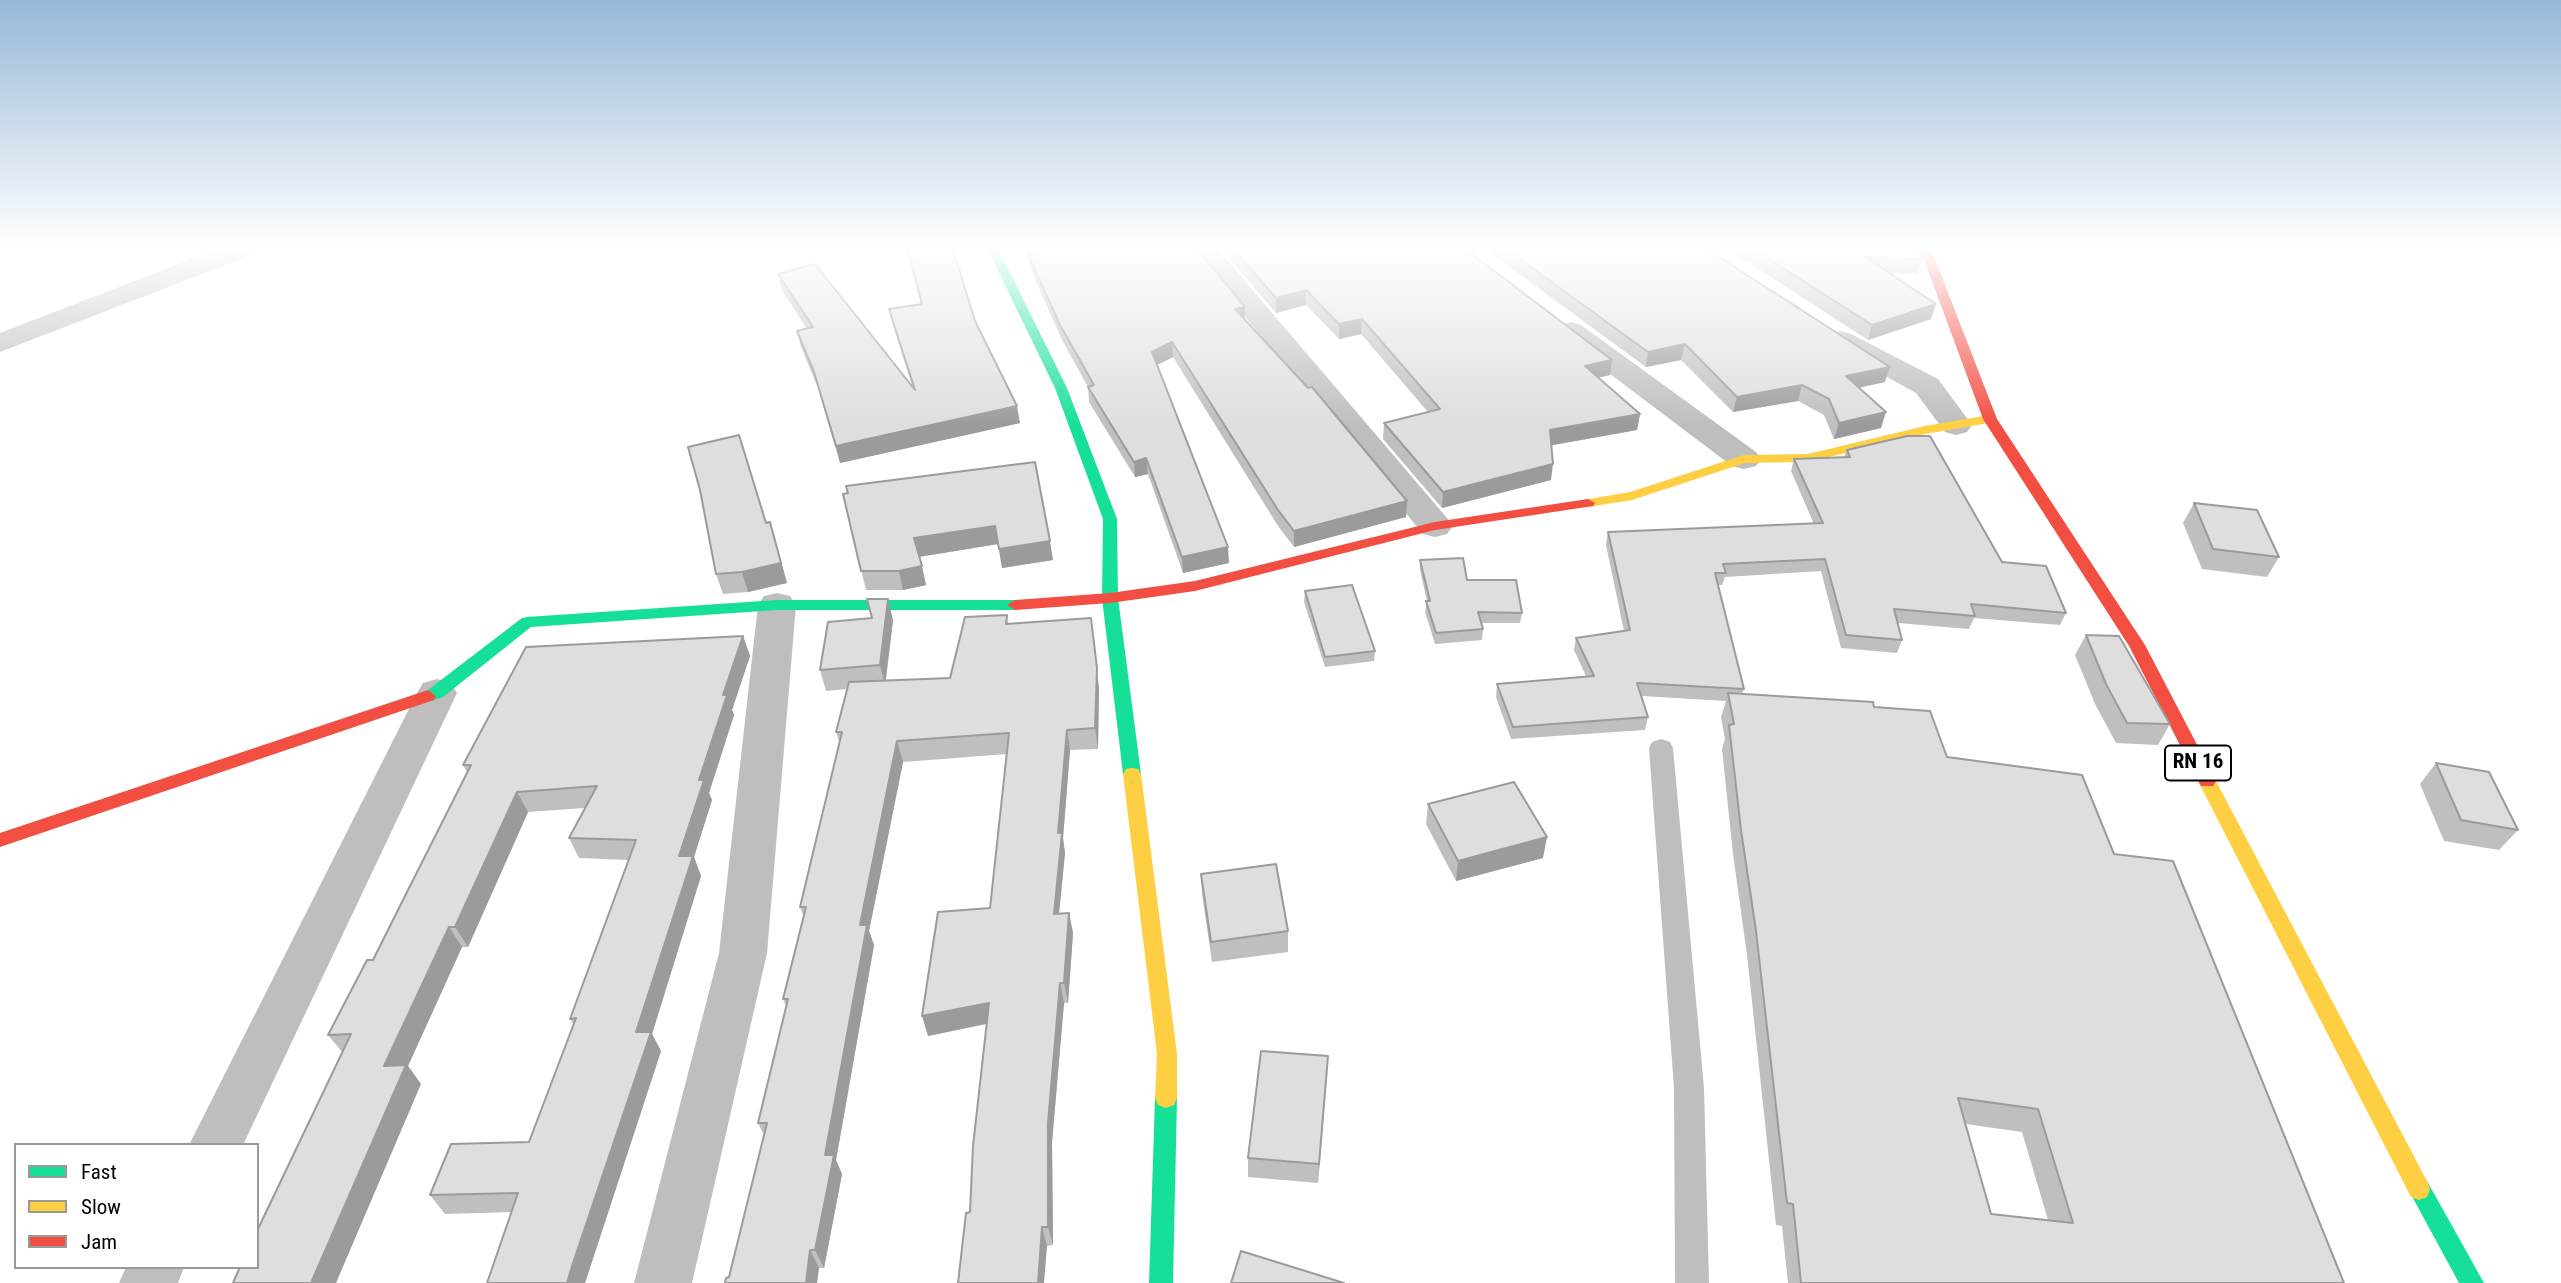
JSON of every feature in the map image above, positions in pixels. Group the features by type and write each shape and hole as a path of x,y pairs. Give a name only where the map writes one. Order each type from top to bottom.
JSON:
{"street":[{"path":"0,343 96,306"},
{"path":"1020,306 1061,388 1110,519 1110,597 1167,1054 1161,1283"},
{"path":"1250,306 1435,526"},
{"name":"RN 16","path":"1947,306 1990,419 2137,645 2411,1175 2472,1283"},
{"path":"1544,311 1744,459"},
{"path":"1814,323 1927,386 1956,425"},
{"path":"0,840 437,693 527,622 777,605 1024,605 1195,586 1435,526 1632,496 1744,459 1808,458 1990,419"},
{"path":"663,1283 743,953 777,605"},
{"path":"217,1143 437,693"}],"lane":[{"path":"1661,748 1689,1088 1692,1283"}],"building":[{"path":"799,306 848,306 915,390 889,309 910,306 970,306 975,321 1017,406 836,446 814,372 797,331 813,327"},
{"path":"1051,306 1244,306 1235,309 1308,388 1312,387 1407,501 1294,531 1172,342 1152,352 1228,547 1182,557 1146,458 1134,462 1088,387 1094,385"},
{"path":"1321,306 1540,306 1612,360 1585,366 1640,414 1550,430 1553,464 1443,492 1384,423 1440,409 1362,319 1339,324"},
{"path":"1584,306 1795,306 1890,367 1846,376 1886,412 1839,423 1829,399 1802,385 1737,397 1685,344 1648,352"},
{"path":"1842,306 1930,306 1872,325"},
{"path":"739,435 766,523 770,522 781,563 742,572 716,574 700,490 688,447"},
{"path":"1907,436 1930,436 2002,562 2046,566 2066,613 1971,604 1975,616 1894,609 1902,640 1846,635 1825,559 1723,564 1726,573 1715,573 1744,689 1637,683 1648,717 1513,727 1497,684 1594,676 1576,638 1630,630 1608,532 1823,523 1794,459 1850,457 1847,450"},
{"path":"1035,462 1050,541 999,549 995,526 914,538 922,566 899,571 861,571 843,494 848,493 846,486"},
{"path":"2194,503 2257,510 2279,557 2213,549"},
{"path":"1463,558 1467,580 1516,580 1522,613 1478,612 1483,629 1436,633 1426,601 1430,601 1420,560"},
{"path":"1352,585 1375,651 1325,657 1305,591"},
{"path":"867,599 888,599 880,665 820,670 828,622 872,618"},
{"path":"1007,615 1006,624 1091,618 1097,668 1095,728 1067,730 1058,833 1062,833 1054,914 1069,913 1048,1123 1048,1227 1042,1227 1038,1283 958,1283 966,1213 970,1212 973,1146 989,1003 922,1016 938,912 990,908 1009,733 897,741 860,925 867,925 825,1155 834,1155 815,1250 810,1250 806,1283 725,1283 729,1277 767,1123 758,1123 788,999 783,999 806,907 800,907 842,732 836,732 849,682 950,678 965,617"},
{"path":"2086,635 2119,636 2170,724 2127,723 2106,684"},
{"path":"743,636 699,780 704,780 679,856 693,856 636,1032 651,1032 567,1283 487,1283 518,1193 430,1195 451,1144 529,1142 576,1018 570,1019 636,840 569,838 597,786 517,792 455,927 449,927 384,1066 406,1065 311,1283 233,1283 239,1269 259,1269 259,1227 351,1034 328,1035 367,960 373,960 471,765 463,765 526,647"},
{"path":"1728,693 1873,702 1874,707 1930,711 1947,757 2082,775 2114,854 2173,861 2344,1283 1801,1283 1793,1204 1787,1203 1756,931 1741,830 1729,725 1734,724","holes":["1958,1098 2038,1109 2073,1223 1991,1214"]},
{"path":"2436,763 2489,772 2518,830 2461,820"},
{"path":"1514,782 1547,837 1458,861 1428,804"},
{"path":"1276,864 1288,931 1211,942 1201,874"},
{"path":"1261,1051 1328,1056 1319,1164 1248,1158"},
{"path":"1241,1251 1344,1283 1231,1283"}],"traffic: fast":[{"path":"1021,306 1061,388 1110,519 1110,598 1132,774"},
{"path":"428,696 437,693 527,622 777,605 1015,605"},
{"path":"1161,1283 1166,1098"},
{"path":"2419,1189 2472,1283"}],"traffic: slow":[{"path":"1588,503 1632,496 1744,459 1808,458 1925,430 1990,419"},
{"path":"1132,774 1167,1054 1166,1098"},
{"path":"2207,781 2419,1189"}],"traffic: jam":[{"path":"1947,306 1990,419 2137,645 2207,781"},
{"path":"1015,605 1110,598 1195,586 1435,526 1588,503"},
{"path":"0,840 428,696"}]}
